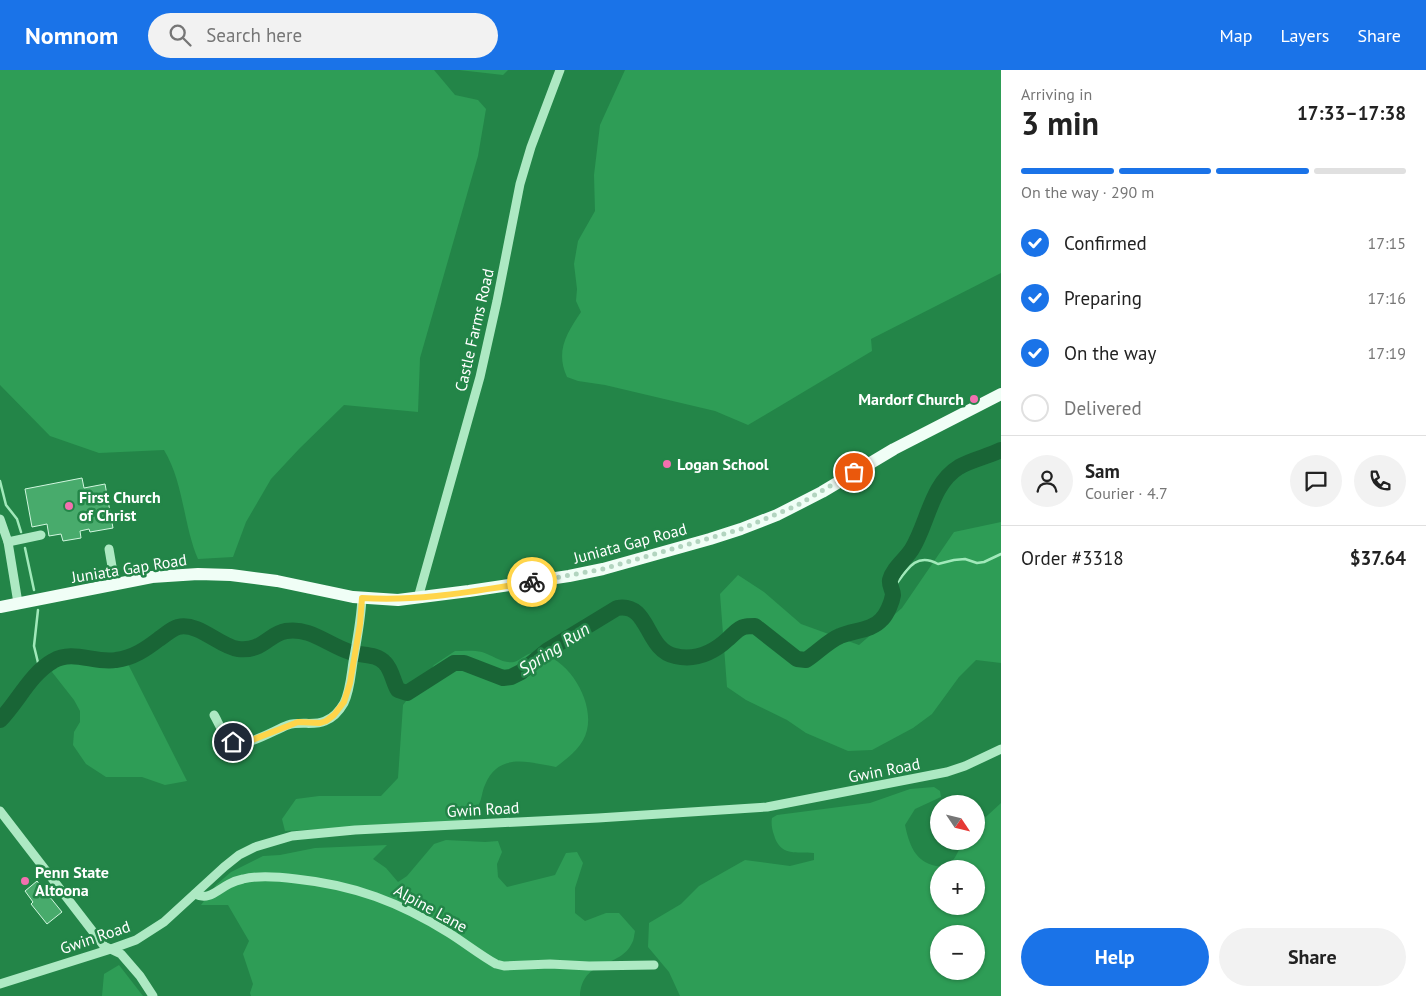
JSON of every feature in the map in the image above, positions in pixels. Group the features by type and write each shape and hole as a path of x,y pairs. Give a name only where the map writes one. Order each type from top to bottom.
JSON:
{"main road":[{"name":"Juniata Gap Road","path":"0,607 176,574 215,574 250,577 362,598 398,600 569,576 603,569 741,529 796,506 894,449 1001,394"}],"street":[{"name":"Castle Farms Road","path":"418,598 480,377 520,184 531,147 560,70"},
{"path":"0,518 8,542 18,603"},
{"path":"8,542 41,535"},
{"path":"109,549 115,584"},
{"path":"214,715 228,738 233,742 240,742 256,739 298,722 320,723 334,715 344,702 350,683 360,624 362,598"},
{"name":"Gwin Road","path":"0,984 111,950 151,931 240,855 273,841 292,836 355,830 618,817 767,807 926,777 965,766 1001,750"},
{"path":"0,811 104,946 121,954 130,963 153,996"},
{"name":"Alpine Lane","path":"195,894 201,897 212,896 228,884 244,879 295,879 329,884 359,890 402,907 447,932 496,964 504,966 550,964 654,966"}],"green space":[{"path":"0,70 434,70 455,95 478,100 486,109 478,156 420,358 418,412 344,405 271,479 246,522 233,557 198,559 189,532 176,476 164,450 99,453 50,436 0,385"},
{"path":"459,70 508,70 503,75"},
{"path":"625,70 1001,70 1001,273 871,339 872,351 748,425 715,411 567,377 562,359 562,351 567,335 581,312 576,301 577,289 574,264 578,241 595,211 594,175 600,125"},
{"path":"1001,522 1001,663 976,660 959,677 932,714 913,728 872,750 848,751 806,733 787,720 746,700 727,687 720,594 738,575 764,592 801,624 859,645 902,608 954,532"},
{"path":"455,651 482,652 502,661 510,662 517,661 531,653 539,653 560,663 577,683 587,707 587,730 579,747 556,767 515,762 506,763 498,768 485,785 478,807 463,821 285,831 282,819 296,799 319,796 381,796 398,778 403,705 434,665"},
{"path":"91,655 115,657 127,662 187,781 165,785 142,777 106,777 86,764 73,745 74,732 80,722 80,711 74,700 52,672 58,661"},
{"path":"934,787 940,791 941,795 930,795 930,802 915,809 905,825 914,851 923,861 930,864 930,915 985,915 985,860 952,860 958,850 985,850 985,818 1001,803 1001,996 680,996 669,972 648,947 649,923 681,904 699,886 745,860 790,866 814,860 814,853 789,852 780,847 774,835 772,824 772,818 777,815 870,803 910,789"},
{"path":"446,840 498,841 502,852 497,864 498,877 507,887 555,875 566,853 577,852 583,863 575,888 575,913 585,921 606,913 619,913 635,931 632,943 619,957 594,969 587,975 582,984 580,996 251,996 253,984 243,954 249,941 228,905 201,905 216,885 231,872 263,856 280,855 315,848 387,845 373,859 386,868 398,882 407,876 434,844"},
{"path":"119,965 143,996 102,996 104,974"}],"building":[{"name":"First Church of Christ","path":"82,478 84,488 105,484 113,528 90,532 89,529 80,531 81,538 63,541 61,534 49,536 47,524 32,527 25,489"},
{"path":"37,881 62,912 47,924 31,904 33,902 25,891"}],"waterway":[{"name":"Spring Run","path":"0,720 38,673 53,661 68,656 108,661 122,659 139,652 170,631 186,626 238,649 254,648 286,631 295,630 311,634 350,652 373,656 381,660 389,669 398,690 407,693 454,663 464,663 503,678 511,677 521,672 548,650 617,608 628,608 636,612 658,645 665,652 675,656 690,657 704,654 723,644 740,629 747,626 755,626 797,659 806,660 836,638 873,626 882,619 892,598 893,593 890,582 892,576 912,549 942,483 959,467 1001,450"},
{"path":"0,481 6,505 17,519 21,532"},
{"path":"25,548 34,590"},
{"path":"890,581 897,583 906,571 919,561 925,560 938,564 965,559 977,563 984,562 1001,554"},
{"path":"38,610 34,646 40,671"}],"way so far":[{"path":"532,582 603,569 741,529 796,506 854,472"}],"place":[{"name":"Mardorf Church","path":"974,399"},
{"name":"Logan School","path":"667,464"},
{"name":"First Church of Christ","path":"69,506"},
{"name":"Penn State Altoona","path":"25,881"}],"route":[{"path":"233,742 247,742 298,722 320,723 334,715 344,702 350,683 360,624 362,598 398,600 469,592 532,582"}]}
